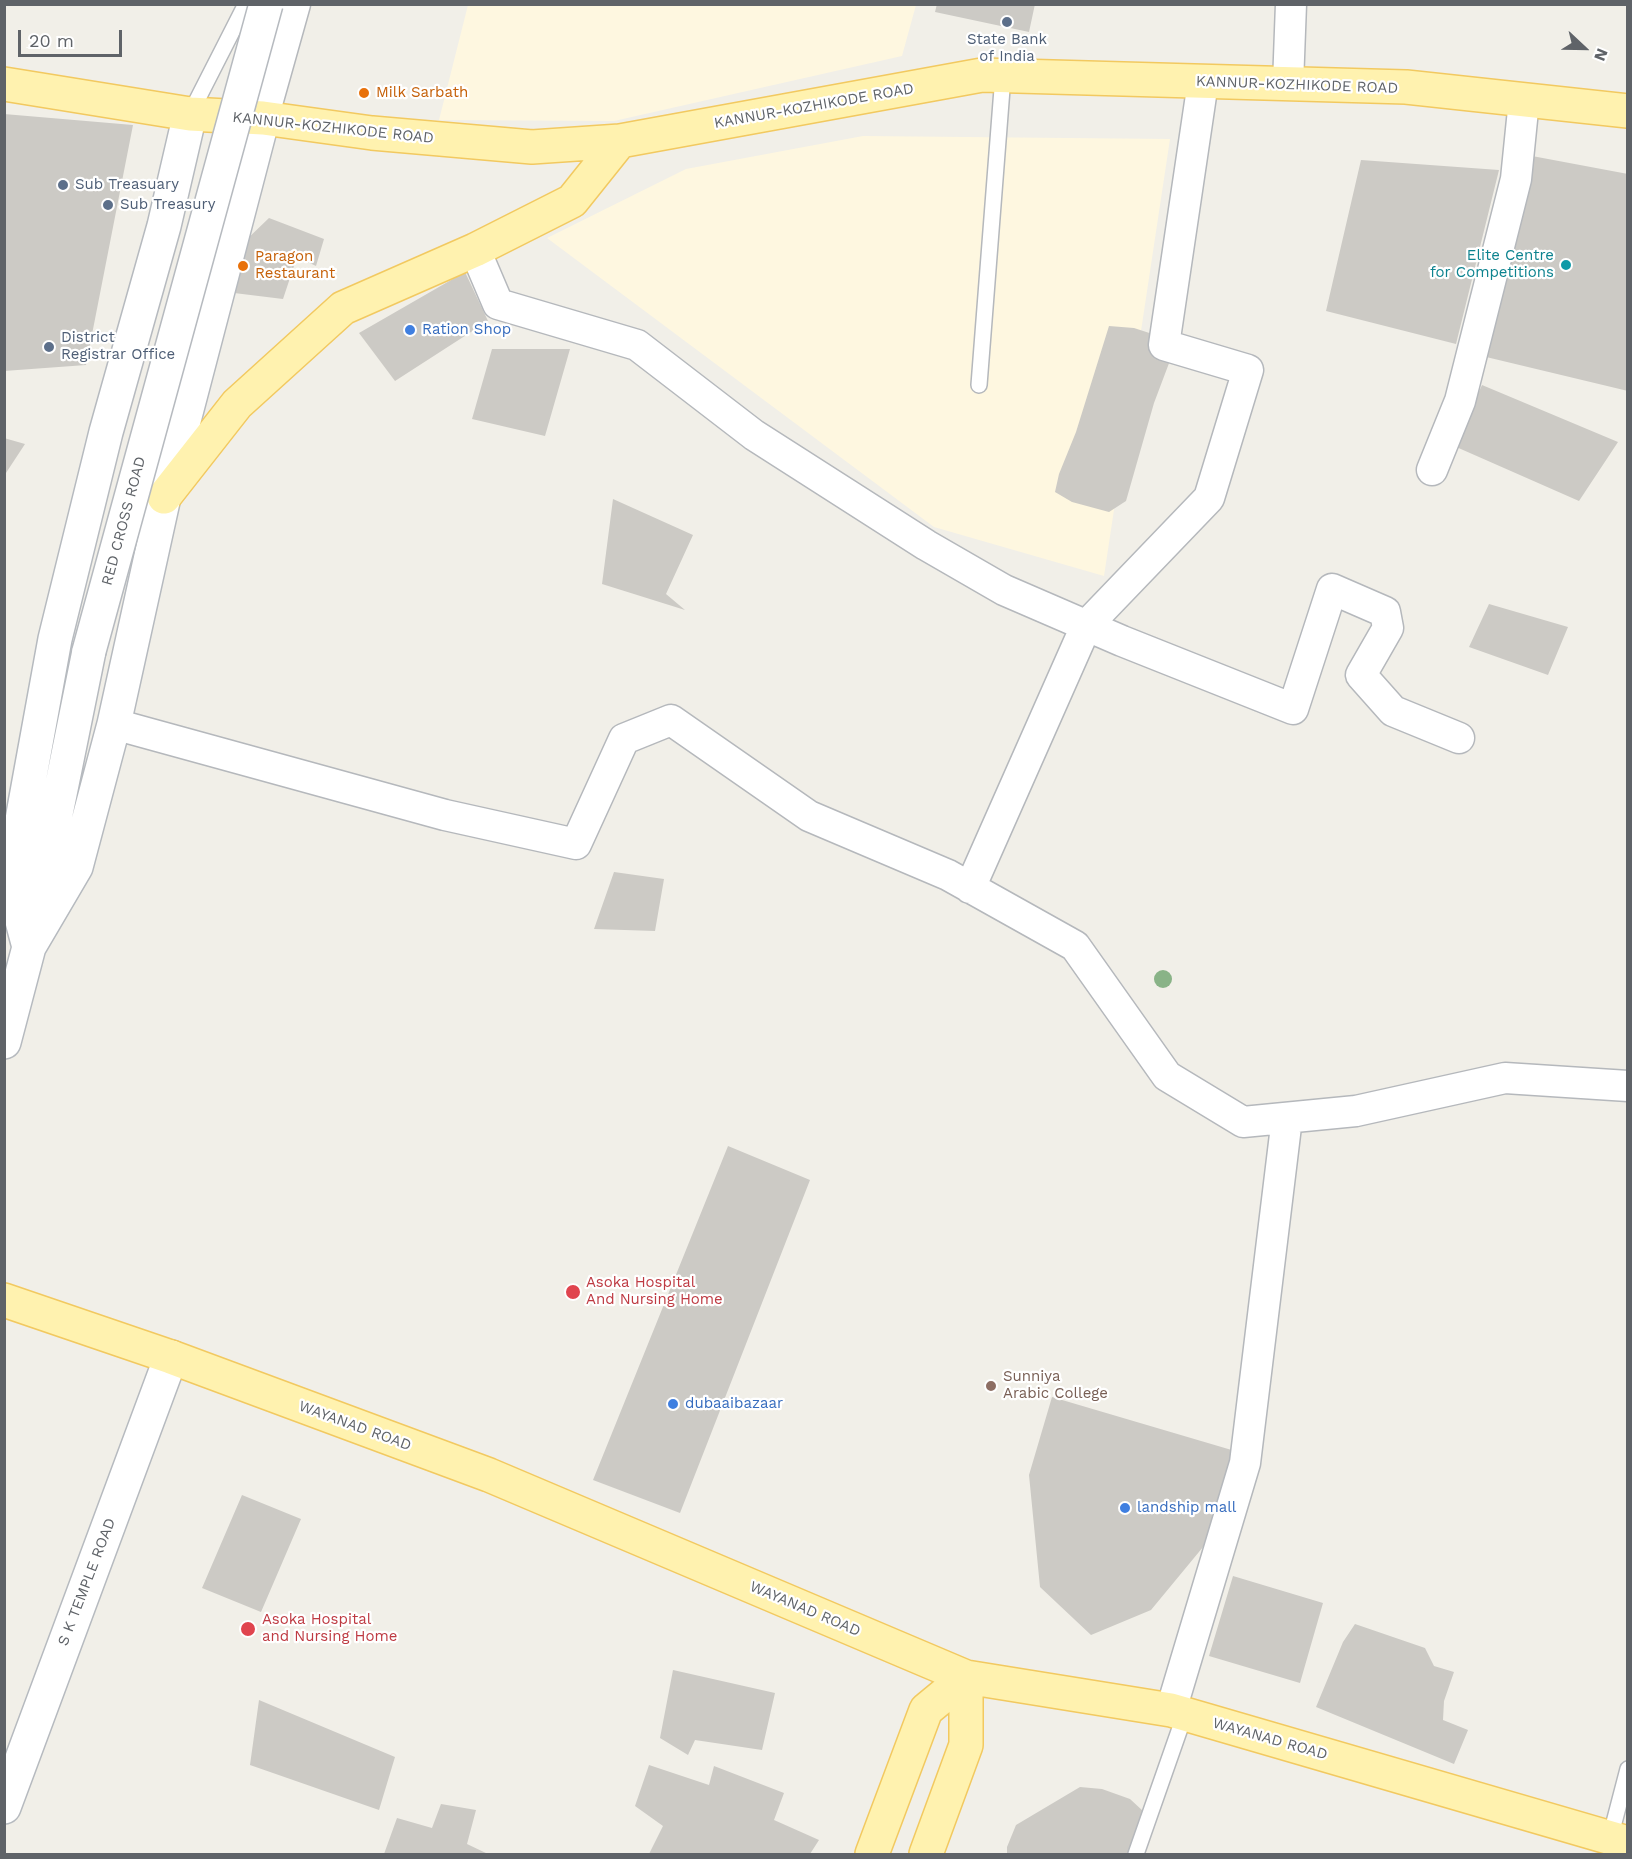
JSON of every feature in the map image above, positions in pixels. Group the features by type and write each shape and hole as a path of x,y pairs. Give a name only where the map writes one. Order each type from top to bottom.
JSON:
{"main road":[{"name":"RED CROSS ROAD","path":"4,1042 29,947 89,651 266,4"},
{"name":"KANNUR-KOZHIKODE ROAD","path":"4,84 190,114 263,118 372,133 532,147 620,141 982,75 1406,87 1628,111"},
{"path":"29,947 11,880 55,639 106,432 164,226 190,114"},
{"path":"29,947 76,867 114,724 164,497 263,118"},
{"path":"164,497 237,404 343,308 475,250 572,201 620,141"},
{"name":"WAYANAD ROAD","path":"4,1300 171,1357 489,1475 966,1677 1178,1712 1619,1841"},
{"name":"S K TEMPLE ROAD","path":"4,1807 171,1357"},
{"path":"872,1854 926,1710 966,1677"},
{"path":"926,1854 966,1745 966,1677"}],"street":[{"path":"263,118 295,4"},
{"path":"1288,84 1291,4"},
{"path":"970,888 1086,626 1209,498 1248,370 1164,345 1203,82"},
{"path":"1432,470 1460,401 1507,212 1515,179 1524,100"},
{"path":"475,250 498,304 637,345 754,435 926,545 1004,590 1086,626 1293,709 1332,589 1385,612 1388,628 1361,675 1393,711 1459,738"},
{"path":"114,724 444,815 576,844 624,739 671,720 809,816 948,875 1076,946 1167,1076 1243,1122 1356,1111 1505,1078 1628,1086"},
{"path":"1178,1712 1245,1463 1287,1118"}],"lane":[{"path":"190,114 246,4"},
{"path":"979,385 1003,76"},
{"path":"1136,1854 1178,1712"},
{"path":"1619,1841 1628,1769"}],"shaded area":[{"path":"468,4 916,5 902,56 614,121 439,120"},
{"path":"863,136 1170,139 1104,576 934,527 547,238 686,169"}],"building":[{"name":"State Bank of India","path":"937,4 1035,4 1029,32 935,12"},
{"name":"Sub Treasuary","path":"4,114 133,125 86,365 4,371"},
{"name":"Elite Centre for Competitions","path":"1532,156 1628,174 1628,391 1482,356"},
{"path":"1361,160 1499,170 1456,344 1326,311"},
{"path":"269,218 324,239 316,266 297,257 283,299 226,292 244,242"},
{"path":"465,272 488,321 395,381 359,333"},
{"path":"1109,326 1134,328 1177,342 1154,403 1126,501 1109,512 1072,502 1055,492"},
{"path":"492,349 570,349 545,436 472,419"},
{"path":"1482,385 1618,442 1579,501 1454,446"},
{"path":"4,438 25,444 4,476"},
{"path":"613,499 693,535 666,594 685,610 602,584"},
{"path":"1489,604 1568,627 1548,675 1469,647"},
{"path":"614,872 664,879 655,931 594,929"},
{"name":"dubaaibazaar","path":"728,1146 810,1180 680,1513 593,1480"},
{"name":"landship mall","path":"1052,1397 1235,1451 1208,1541 1151,1610 1091,1635 1040,1587 1029,1475"},
{"path":"242,1495 301,1519 261,1612 202,1588"},
{"path":"1233,1576 1323,1603 1300,1683 1209,1656"},
{"path":"1355,1624 1425,1648 1434,1666 1454,1672 1444,1701 1443,1720 1468,1730 1454,1764 1316,1707 1343,1642"},
{"path":"673,1670 775,1693 762,1750 695,1740 688,1755 660,1738"},
{"path":"259,1700 395,1757 379,1810 250,1765"},
{"path":"649,1765 709,1785 714,1766 784,1793 774,1820 819,1840 810,1854 649,1854 663,1826 635,1806"},
{"path":"1080,1787 1102,1789 1130,1799 1143,1811 1128,1854 1007,1854 1007,1847 1016,1825"},
{"path":"441,1804 476,1810 467,1844 488,1854 384,1854 397,1818 432,1828"}],"place":[{"name":"State Bank of India","path":"1007,22"},
{"name":"Milk Sarbath","path":"364,93"},
{"name":"Sub Treasuary","path":"63,185"},
{"name":"Sub Treasury","path":"108,205"},
{"name":"Elite Centre for Competitions","path":"1566,265"},
{"name":"Paragon Restaurant","path":"243,266"},
{"name":"Ration Shop","path":"410,330"},
{"name":"District Registrar Office","path":"49,347"},
{"name":"Asoka Hospital And Nursing Home","path":"573,1292"},
{"name":"Sunniya Arabic College","path":"991,1386"},
{"name":"dubaaibazaar","path":"673,1404"},
{"name":"landship mall","path":"1125,1508"},
{"name":"Asoka Hospital and Nursing Home","path":"248,1629"}]}
